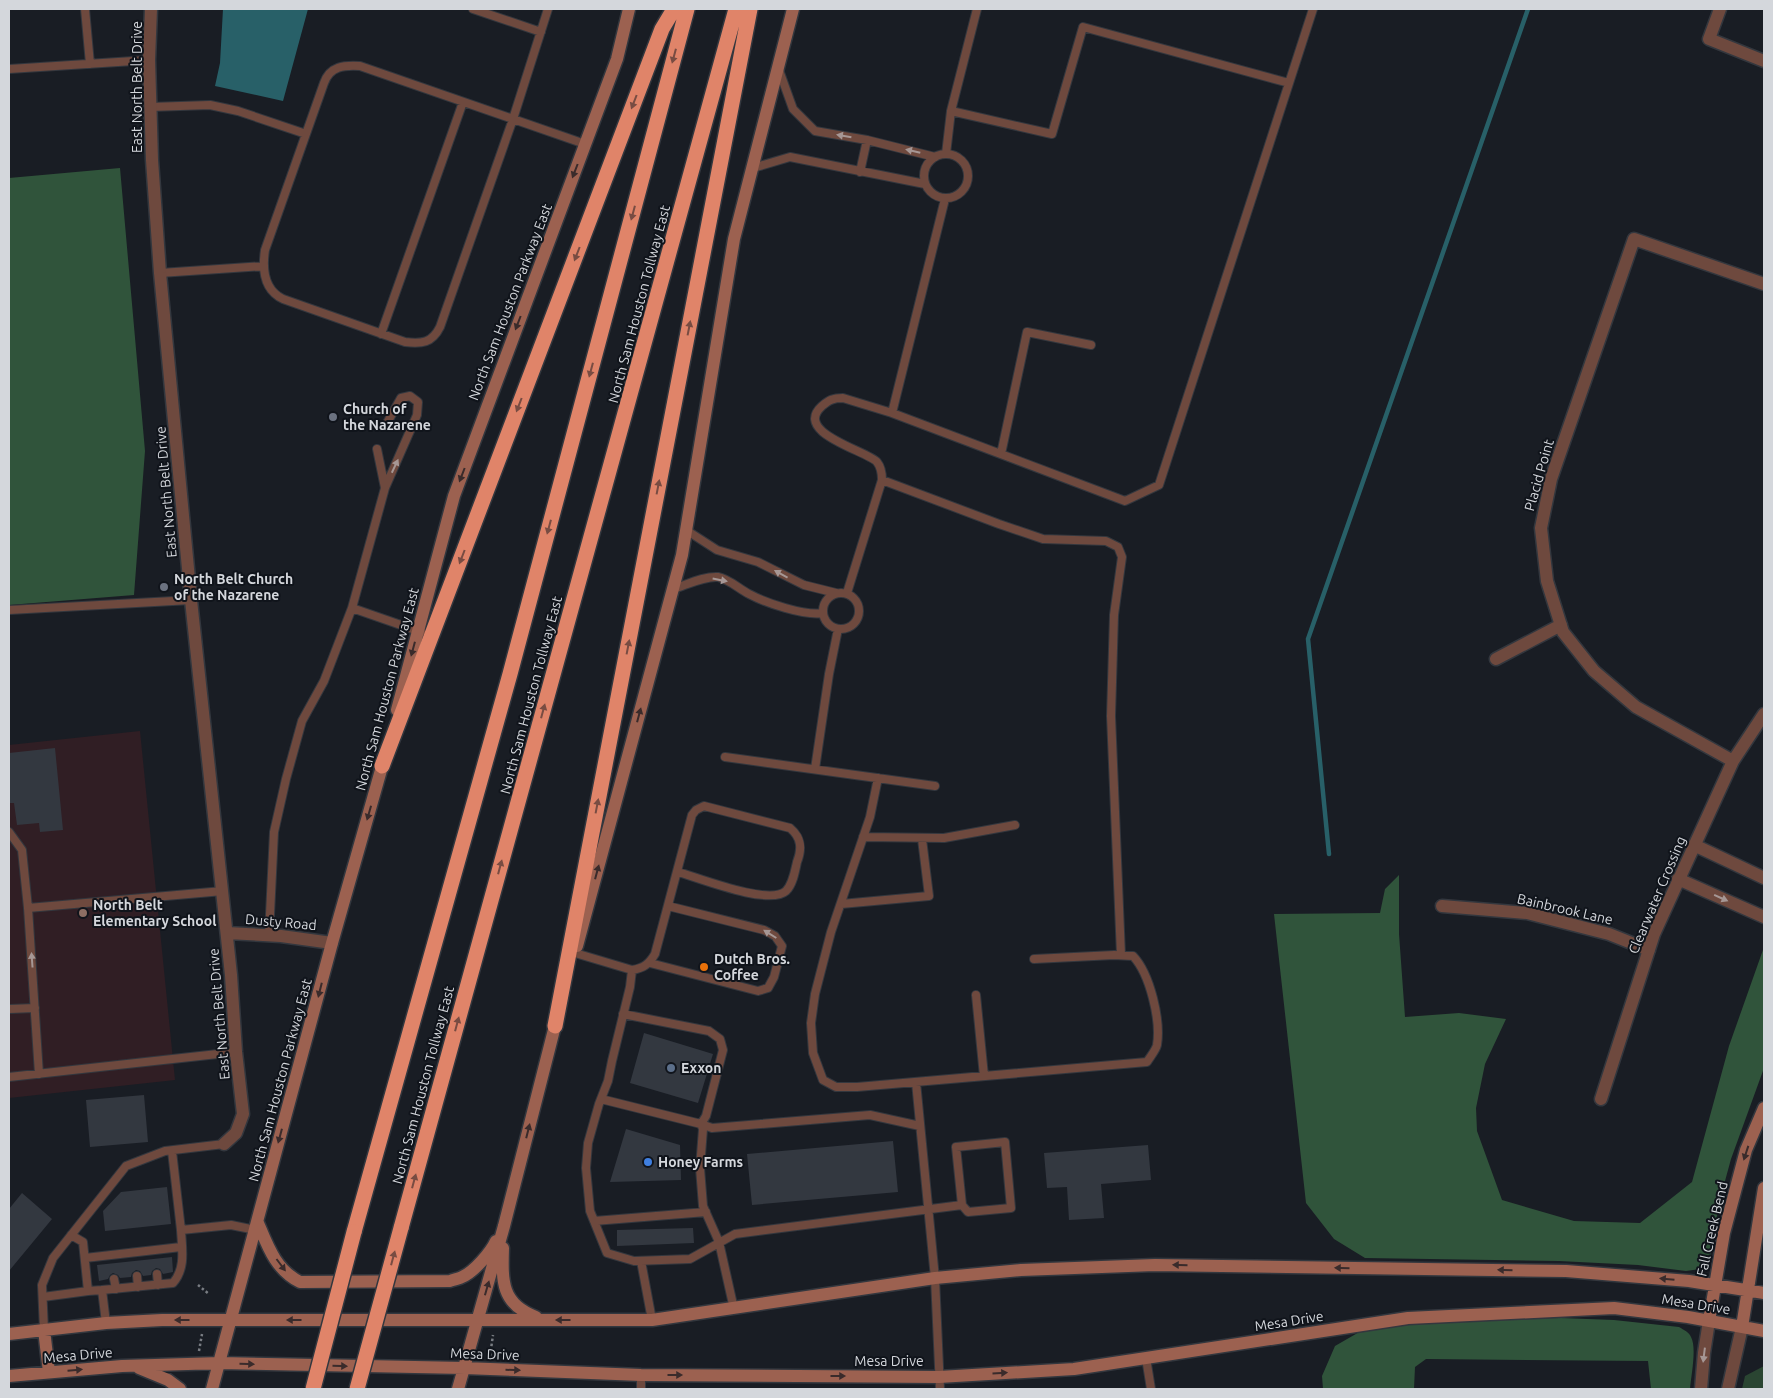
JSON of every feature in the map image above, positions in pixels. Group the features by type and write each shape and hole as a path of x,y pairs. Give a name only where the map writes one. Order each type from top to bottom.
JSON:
{"highway":[{"path":"382,766 662,30 674,9"},
{"name":"North Sam Houston Tollway East","path":"313,1389 354,1232 510,674 687,9"},
{"name":"North Sam Houston Tollway East","path":"357,1389 736,9"},
{"path":"555,1026 750,9"}],"street":[{"name":"East North Belt Drive","path":"152,9 149,60 150,107 160,273 191,600 223,891 243,1114 236,1133 224,1144"},
{"name":"North Sam Houston Parkway East","path":"212,1389 454,496 617,59 630,9"},
{"path":"458,1389 504,1226 555,1026 682,555 734,239 793,9"},
{"path":"1720,9 1709,40 1764,61"},
{"name":"Placid Point","path":"1733,761 1636,707 1594,671 1563,632 1547,582 1541,528 1551,479 1634,239 1764,284"},
{"path":"1496,659 1561,625"},
{"name":"Clearwater Crossing","path":"1601,1099 1654,934 1733,761 1764,714"},
{"path":"1694,845 1764,878"},
{"path":"1678,879 1764,917"},
{"name":"Bainbrook Lane","path":"1442,906 1527,913 1609,934 1648,950"},
{"name":"Dusty Road","path":"227,933 269,935 332,942"},
{"name":"Fall Creek Bend","path":"1701,1389 1704,1353 1724,1232 1746,1150 1764,1108"},
{"path":"1728,1389 1742,1327 1746,1290 1764,1188"},
{"path":"257,1226 269,1249 289,1276 300,1282 437,1282 462,1277 471,1271 492,1249 504,1226"},
{"path":"504,1226 502,1275 507,1294 512,1303 522,1312 542,1320"},
{"name":"Mesa Drive","path":"9,1334 106,1323 162,1320 652,1320 935,1278 1021,1270 1155,1265 1566,1270 1715,1284 1764,1293"},
{"name":"Mesa Drive","path":"9,1376 132,1365 220,1363 464,1368 940,1383 1074,1369 1408,1318 1614,1308 1688,1316 1764,1331"},
{"path":"44,1330 49,1372"},
{"path":"132,1365 154,1373 180,1389"}],"lane":[{"path":"85,9 90,64"},
{"path":"473,9 541,32"},
{"path":"548,9 513,119 437,333 433,339 426,343 405,342 276,296 267,284 264,266 265,250 326,78 332,70 344,66 360,66 463,102 513,119 585,144"},
{"path":"946,154 951,111 977,9"},
{"path":"847,593 882,480 882,471 877,462 827,437 817,424 816,416 818,410 834,398 843,398 892,413 1124,501 1159,485 1313,9"},
{"path":"951,111 1052,134 1083,27 1289,83"},
{"path":"9,69 149,60"},
{"path":"778,68 793,109 815,131 867,140 935,156 946,154 957,156 963,161 969,175 968,183 959,195 945,199 933,194 925,184 924,172 926,166 935,156"},
{"path":"381,334 463,102"},
{"path":"150,107 210,105 238,111 306,134"},
{"path":"860,172 867,140"},
{"path":"753,168 790,157 925,184"},
{"path":"892,413 945,199"},
{"path":"160,273 264,266"},
{"path":"1001,454 1027,332 1091,344"},
{"path":"269,935 274,832 302,721 324,681 352,608 386,488 417,415 418,402 410,396 401,398 386,423"},
{"path":"378,449 386,488"},
{"path":"882,480 999,524 1043,538 1106,541 1118,547 1122,557 1114,615 1111,716 1122,956"},
{"path":"686,530 716,550 758,562 804,585 836,593 847,593 856,599 859,615 857,620 849,627 838,629 828,623 823,613 824,603 831,595 836,593"},
{"path":"673,588 717,577 770,603 793,610 823,613"},
{"path":"9,610 191,600"},
{"path":"352,608 432,636"},
{"path":"816,769 829,674 838,629"},
{"path":"725,757 935,786"},
{"path":"878,778 870,817 831,932 815,994 810,1023 813,1053 823,1080 836,1087 1147,1062 1157,1046 1154,1002 1146,975 1140,964 1132,956 1034,959"},
{"path":"575,953 632,970 643,968 650,962 655,954 692,815 696,810 704,806 790,828 797,834 800,842 800,854 790,885 785,892 774,896 758,896 678,872"},
{"path":"863,837 944,838 1015,825"},
{"path":"9,832 22,850 28,908 39,1074"},
{"path":"841,904 929,896 922,838"},
{"path":"28,908 223,891"},
{"path":"650,962 758,991 768,988 774,977 782,946 775,936 764,930 668,906"},
{"path":"632,970 630,987 608,1081 588,1143 586,1168 590,1211 607,1253 634,1261 690,1259 734,1234 962,1205"},
{"path":"976,995 984,1076"},
{"path":"9,1009 35,1008"},
{"path":"623,1014 709,1031 720,1038 723,1050 706,1116 701,1124"},
{"path":"9,1076 236,1052"},
{"path":"916,1082 935,1278 940,1383"},
{"path":"602,1099 712,1128 870,1115 920,1126"},
{"path":"701,1124 703,1129 700,1168 704,1206 719,1242 734,1309"},
{"path":"1005,1142 1012,1208 968,1212 962,1205 956,1147 1005,1142"},
{"path":"44,1330 42,1286 54,1258 126,1166 165,1151 224,1144"},
{"path":"42,1297 173,1283 180,1276 182,1269 181,1230 172,1151"},
{"path":"594,1221 706,1212"},
{"path":"181,1230 231,1225 257,1226"},
{"path":"71,1235 83,1242 88,1292"},
{"path":"85,1258 113,1259 156,1254 182,1247"},
{"path":"641,1261 652,1320"},
{"path":"158,1274 158,1285"},
{"path":"137,1276 138,1287"},
{"path":"114,1279 116,1289"},
{"path":"102,1290 106,1323"},
{"path":"1146,1358 1151,1389"},
{"path":"641,1375 641,1389"}],"path":[{"path":"198,1285 209,1294"},
{"path":"199,1354 203,1328"},
{"path":"489,1360 494,1335"}],"shaded area":[{"name":"North Belt Elementary School","path":"140,731 175,1080 9,1098 9,745"}],"green space":[{"path":"120,168 145,451 134,595 9,605 9,178"},
{"path":"1399,875 1399,934 1405,1017 1459,1013 1506,1019 1485,1064 1476,1108 1477,1131 1502,1200 1574,1221 1640,1223 1692,1182 1729,1046 1764,947 1764,1068 1731,1159 1719,1203 1710,1257 1700,1269 1686,1271 1638,1265 1559,1261 1365,1258 1334,1239 1306,1203 1274,914 1380,913 1385,889"},
{"path":"1561,1318 1614,1320 1679,1327 1689,1334 1693,1342 1694,1355 1690,1389 1651,1389 1648,1361 1426,1359 1415,1367 1414,1389 1323,1389 1322,1376 1335,1346 1361,1331 1411,1323 1482,1319"},
{"path":"1764,1366 1764,1389 1742,1389 1745,1376"}],"water":[{"path":"223,9 308,9 283,101 215,86 220,63"}],"building":[{"path":"55,748 63,830 40,832 39,823 17,825 14,803 9,803 9,753"},
{"name":"Exxon","path":"644,1033 713,1054 698,1103 630,1083"},
{"path":"144,1095 148,1142 90,1147 86,1100"},
{"name":"Honey Farms","path":"626,1129 680,1145 681,1180 610,1182"},
{"path":"893,1141 898,1192 752,1205 747,1154"},
{"path":"1148,1145 1151,1180 1101,1184 1104,1218 1069,1220 1067,1187 1047,1188 1044,1153"},
{"path":"167,1187 171,1224 105,1231 103,1211 121,1192"},
{"path":"22,1193 52,1219 9,1271 9,1209"},
{"path":"693,1228 694,1243 617,1246 617,1230"},
{"path":"172,1257 173,1272 163,1274 160,1269 156,1268 152,1271 151,1275 143,1276 140,1271 136,1270 132,1273 131,1277 120,1278 113,1273 108,1279 99,1281 97,1265"}],"waterway":[{"path":"1329,854 1308,639 1528,9"}],"place":[{"name":"Church of the Nazarene","path":"333,417"},
{"name":"North Belt Church of the Nazarene","path":"164,587"},
{"name":"North Belt Elementary School","path":"83,913"},
{"name":"Dutch Bros. Coffee","path":"704,967"},
{"name":"Exxon","path":"671,1068"},
{"name":"Honey Farms","path":"648,1162"}]}
